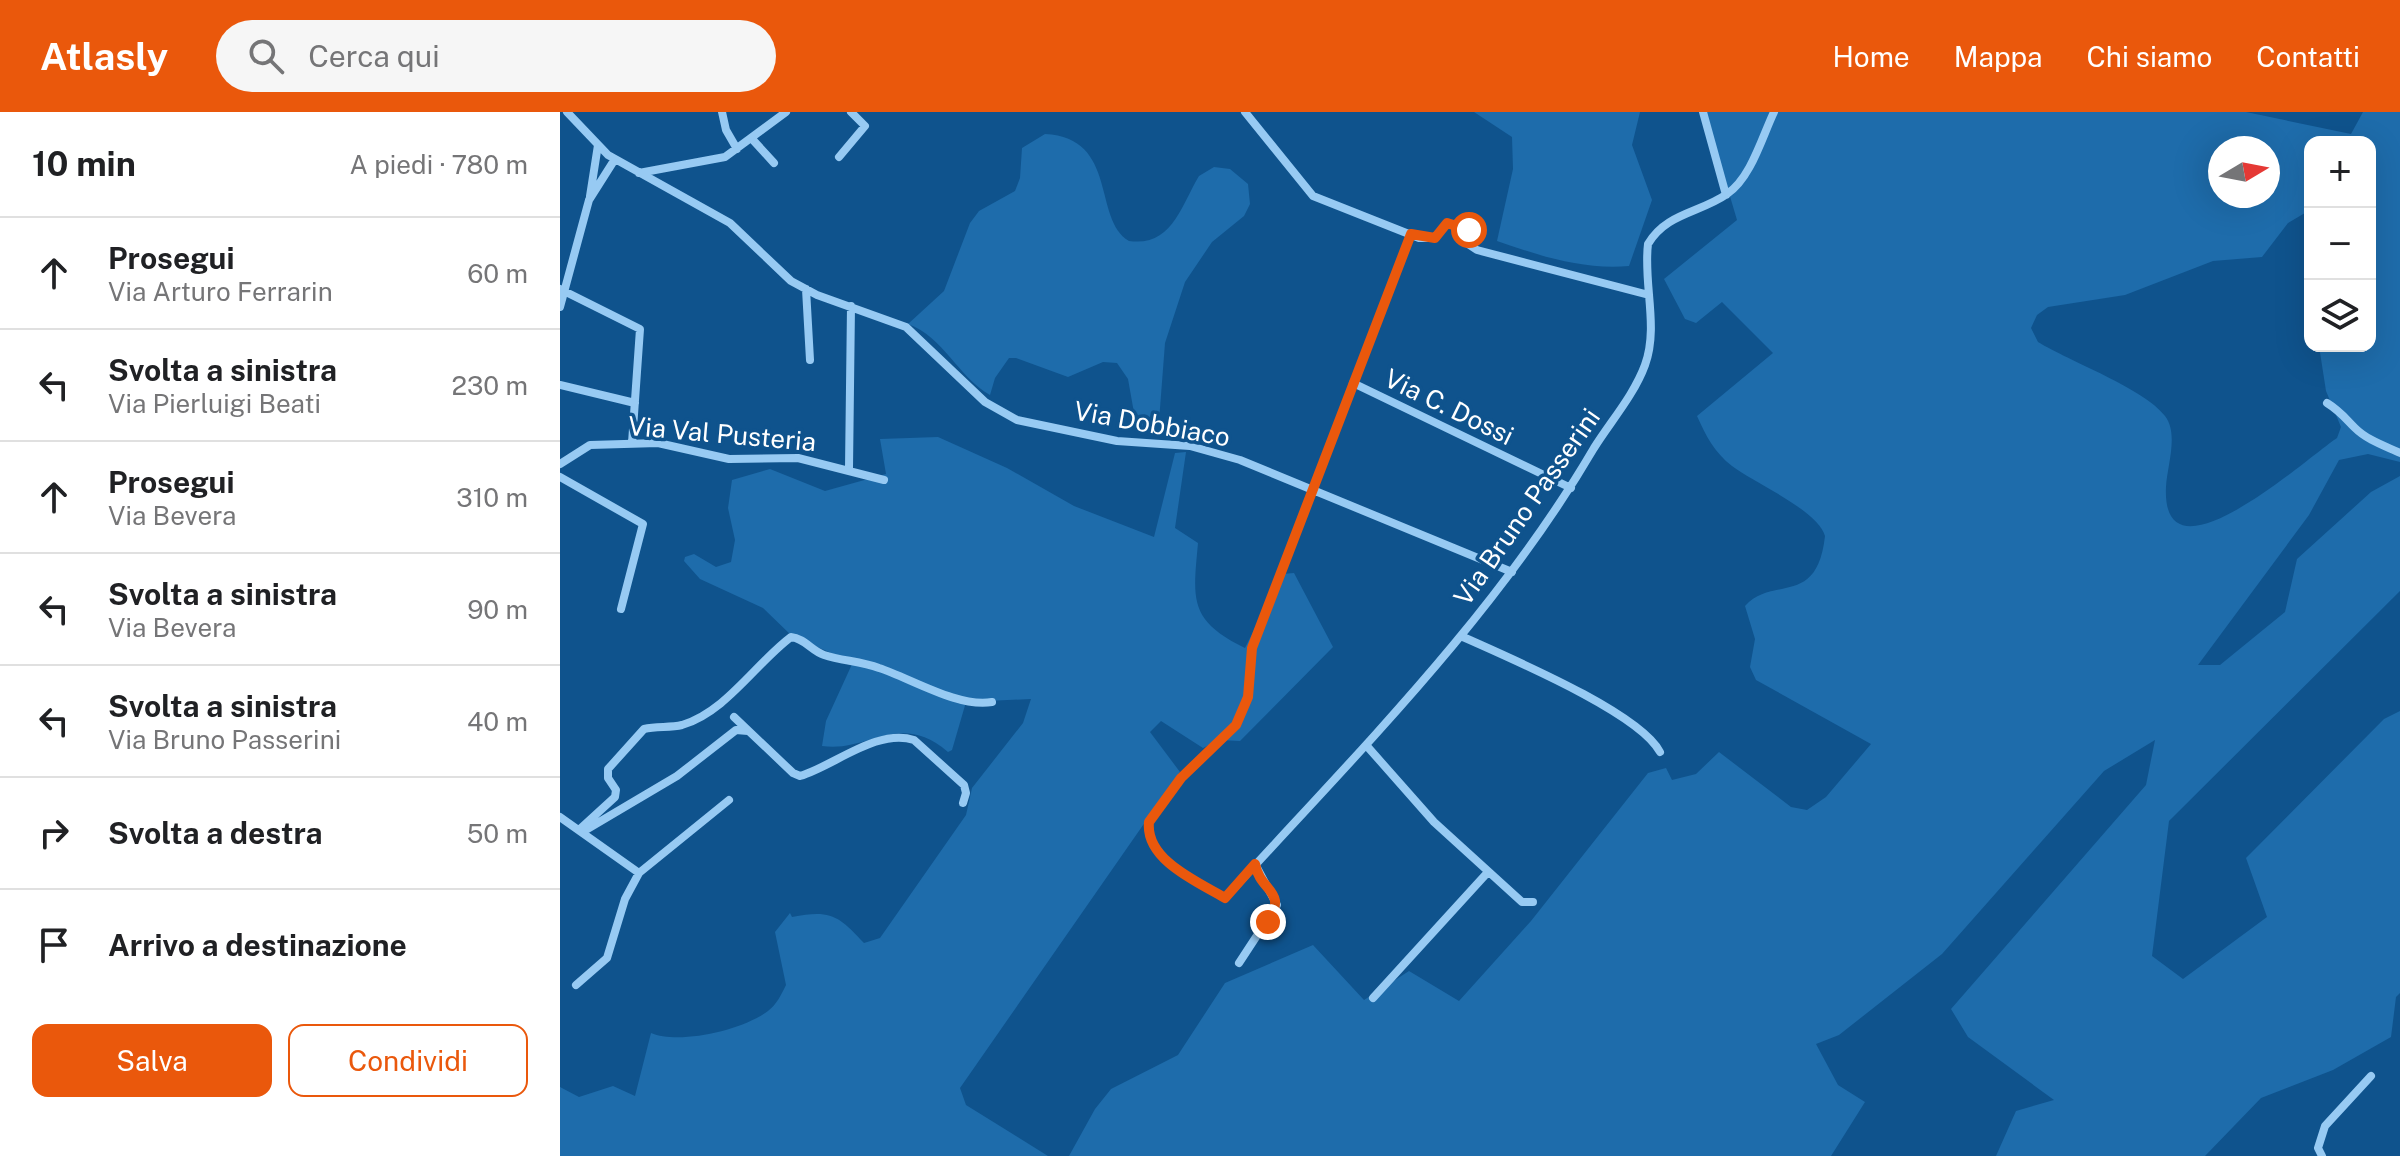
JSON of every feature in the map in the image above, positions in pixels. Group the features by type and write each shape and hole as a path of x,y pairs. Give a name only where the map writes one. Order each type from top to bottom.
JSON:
{"street":[{"name":"Via Dobbiaco","path":"567,112 615,159 730,223 791,281 906,327 985,402 1017,420 1117,441 1190,446 1240,460 1512,572"},
{"path":"722,112 726,130 737,149"},
{"path":"639,173 725,157 753,140 786,112"},
{"path":"839,157 865,126 851,112"},
{"path":"1245,112 1313,196 1411,234 1435,238 1447,223 1469,230 1468,244 1477,250 1649,295"},
{"path":"1703,112 1726,195"},
{"name":"Via Bruno Passerini","path":"1313,492 1252,648 1244,710 1236,725 1181,778 1149,822 1152,841 1160,855 1225,898 1461,636 1512,572 1571,488 1646,363 1649,295 1646,259 1654,234 1677,217 1726,195 1742,179 1774,112"},
{"path":"753,140 774,163"},
{"path":"560,307 562,290 589,200 598,145"},
{"path":"589,200 615,159"},
{"path":"1313,492 1411,234"},
{"path":"806,289 810,360"},
{"path":"562,290 640,329 643,337 632,443"},
{"path":"849,468 851,306"},
{"name":"Via C. Dossi","path":"1353,383 1571,488"},
{"path":"560,385 635,403"},
{"path":"2327,403 2344,413 2355,429 2371,440 2400,453"},
{"name":"Via Val Pusteria","path":"560,464 590,445 676,445 729,459 798,458 849,468 884,480"},
{"path":"560,477 643,524 621,609"},
{"path":"1461,636 1596,703 1649,736 1660,752"},
{"path":"582,830 615,797 616,790 608,778 608,769 644,729 680,726 696,719 745,681 791,637 819,653 881,668 938,692 982,704 992,702"},
{"path":"734,717 793,773 800,776 858,748 906,737 914,740 964,785 966,793 963,803"},
{"path":"582,830 677,776 736,730 750,732"},
{"path":"1366,745 1434,822 1522,902 1533,902"},
{"path":"576,985 607,958 625,899 639,873 729,800"},
{"path":"560,817 639,873"},
{"path":"1239,963 1277,905 1255,864"},
{"path":"1373,998 1488,872"},
{"path":"2322,1156 2318,1148 2325,1126 2371,1076"}],"shaded area":[{"path":"1474,112 1640,112 1632,145 1652,200 1629,266 1578,264 1497,241 1513,169 1512,137"},
{"path":"1705,112 2246,112 2351,134 2363,112 2400,112 2400,462 2368,454 2339,460 2309,515 2198,665 2220,665 2285,612 2297,559 2371,492 2400,476 2400,591 2169,821 2152,956 2183,979 2267,917 2246,858 2384,719 2400,711 2400,993 2396,997 2391,1037 2333,1070 2261,1098 2205,1156 1996,1156 2016,1111 2054,1100 1968,1037 1951,1009 2146,785 2155,740 2104,771 1942,954 1839,1035 1816,1044 1838,1085 1865,1102 1831,1156 1069,1156 1095,1109 1111,1089 1178,1055 1225,983 1313,945 1364,1000 1409,971 1459,1001 1531,921 1648,773 1666,768 1672,780 1696,774 1719,752 1791,807 1807,810 1826,797 1871,744 1756,680 1750,667 1755,639 1745,606 1768,592 1804,582 1813,573 1820,558 1825,536 1811,516 1726,461 1711,443 1697,416 1773,353 1722,302 1696,323 1685,319 1664,279 1737,220","holes":["2304,136 2376,136 2376,352 2320,352 2326,391 2341,427 2337,438 2239,509 2210,522 2187,526 2171,516 2166,487 2172,441 2165,416 2124,386 2038,342 2031,328 2037,315 2048,307 2125,295 2213,261 2262,257 2288,223 2304,214"]},
{"path":"1045,134 1068,139 1084,149 1101,181 1111,216 1118,230 1129,241 1156,238 1165,231 1199,176 1214,167 1230,169 1248,184 1250,204 1244,216 1212,242 1185,282 1165,343 1159,421 1150,433 1136,424 1128,379 1117,363 1103,362 1068,377 1009,358 995,378 990,395 968,378 931,338 908,324 944,291 970,223 979,211 1015,191 1020,178 1022,148"},
{"path":"938,437 1007,468 1074,506 1154,537 1175,453 1186,452 1175,528 1198,543 1196,593 1204,617 1226,638 1245,648 1282,574 1294,573 1333,647 1240,741 1219,740 1203,748 1161,721 1150,732 1180,772 960,1088 966,1105 1048,1156 560,1156 560,1087 579,1097 613,1086 635,1096 651,1033 678,1037 711,1034 757,1018 774,1005 786,985 775,932 790,913 792,917 816,914 833,917 848,926 864,943 880,938 966,815 972,788 1023,723 1031,699 966,702 952,750 948,752 930,740 899,733 839,747 822,746 826,721 853,662 793,637 763,608 700,579 684,561 685,557 694,554 716,567 731,562 735,540 728,508 732,480 770,469 825,491 886,474 880,439"}],"route":[{"path":"1268,922 1277,905 1276,899 1258,875 1255,864 1225,898 1160,855 1152,841 1149,822 1181,778 1236,725 1244,710 1252,648 1411,234 1419,238 1435,238 1441,226 1447,223 1469,230"}]}
